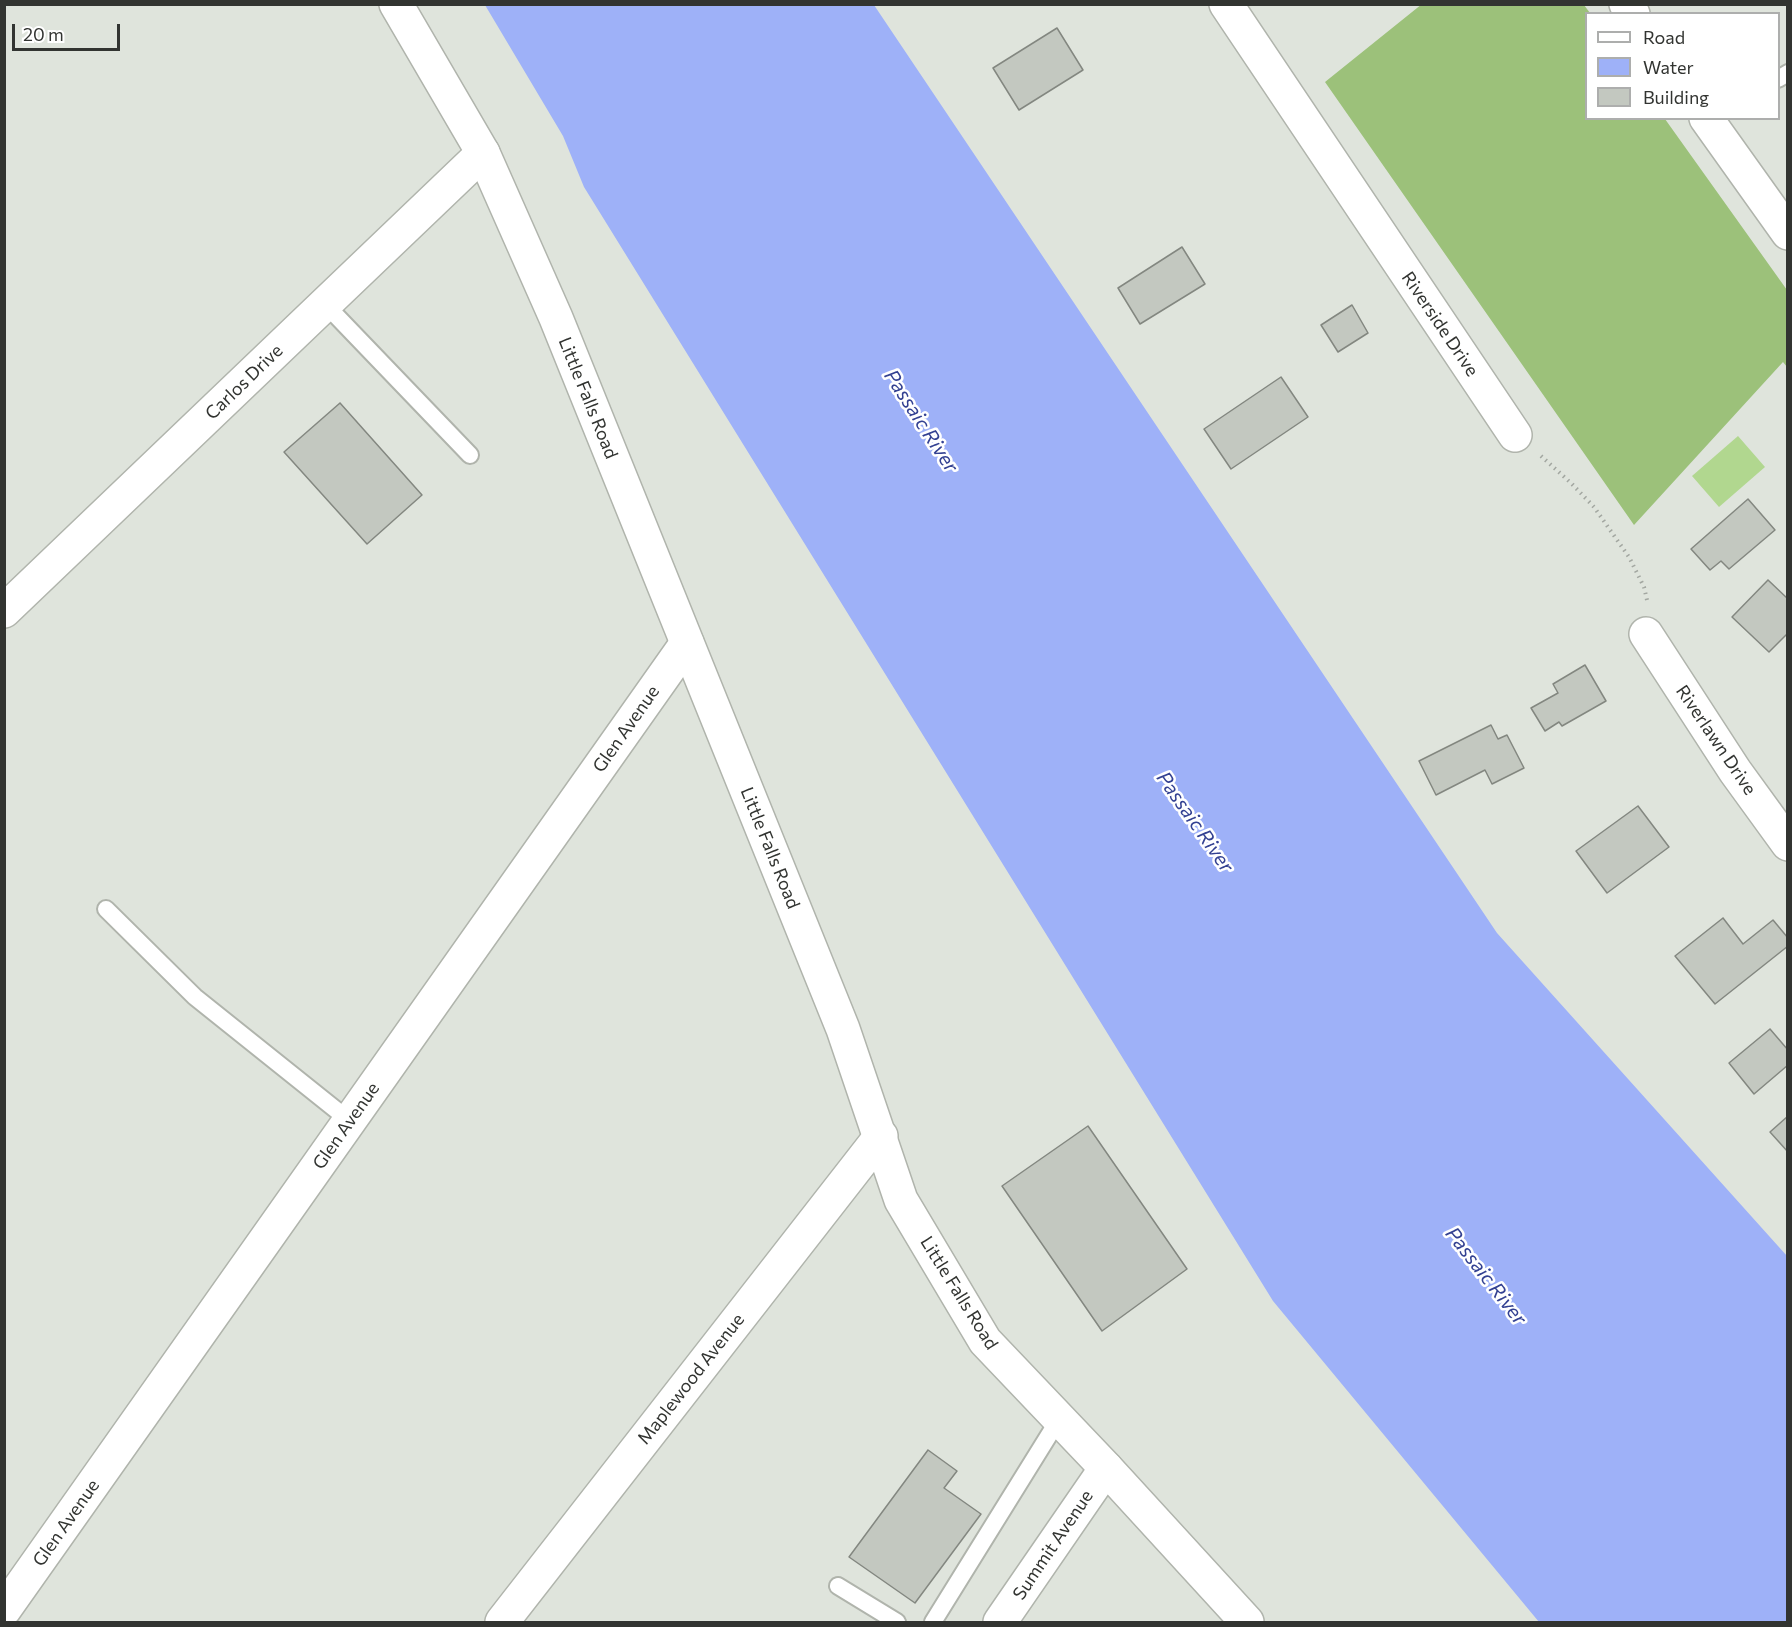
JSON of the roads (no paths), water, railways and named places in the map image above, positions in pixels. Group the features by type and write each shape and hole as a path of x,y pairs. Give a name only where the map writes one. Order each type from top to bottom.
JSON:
{"street":[{"name":"Little Falls Road","path":"396,4 483,153 556,318 843,1029 901,1200 985,1341 1106,1468 1247,1623"},
{"name":"Riverside Drive","path":"1226,4 1515,435"},
{"path":"1711,120 1788,233"},
{"name":"Carlos Drive","path":"4,611 483,153"},
{"name":"Riverlawn Drive","path":"1646,634 1736,771 1788,844"},
{"name":"Glen Avenue","path":"10,1612 350,1121 687,643"},
{"name":"Maplewood Avenue","path":"502,1623 881,1136"},
{"name":"Summit Avenue","path":"1000,1623 1106,1468"}],"lane":[{"path":"325,304 470,455"},
{"path":"106,909 195,997 350,1121"},
{"path":"933,1623 1059,1419"},
{"path":"838,1586 897,1623"}],"water":[{"name":"Passaic River","path":"485,5 874,5 1497,933 1787,1256 1787,1622 1539,1622 1273,1301 584,187 563,136"}]}
